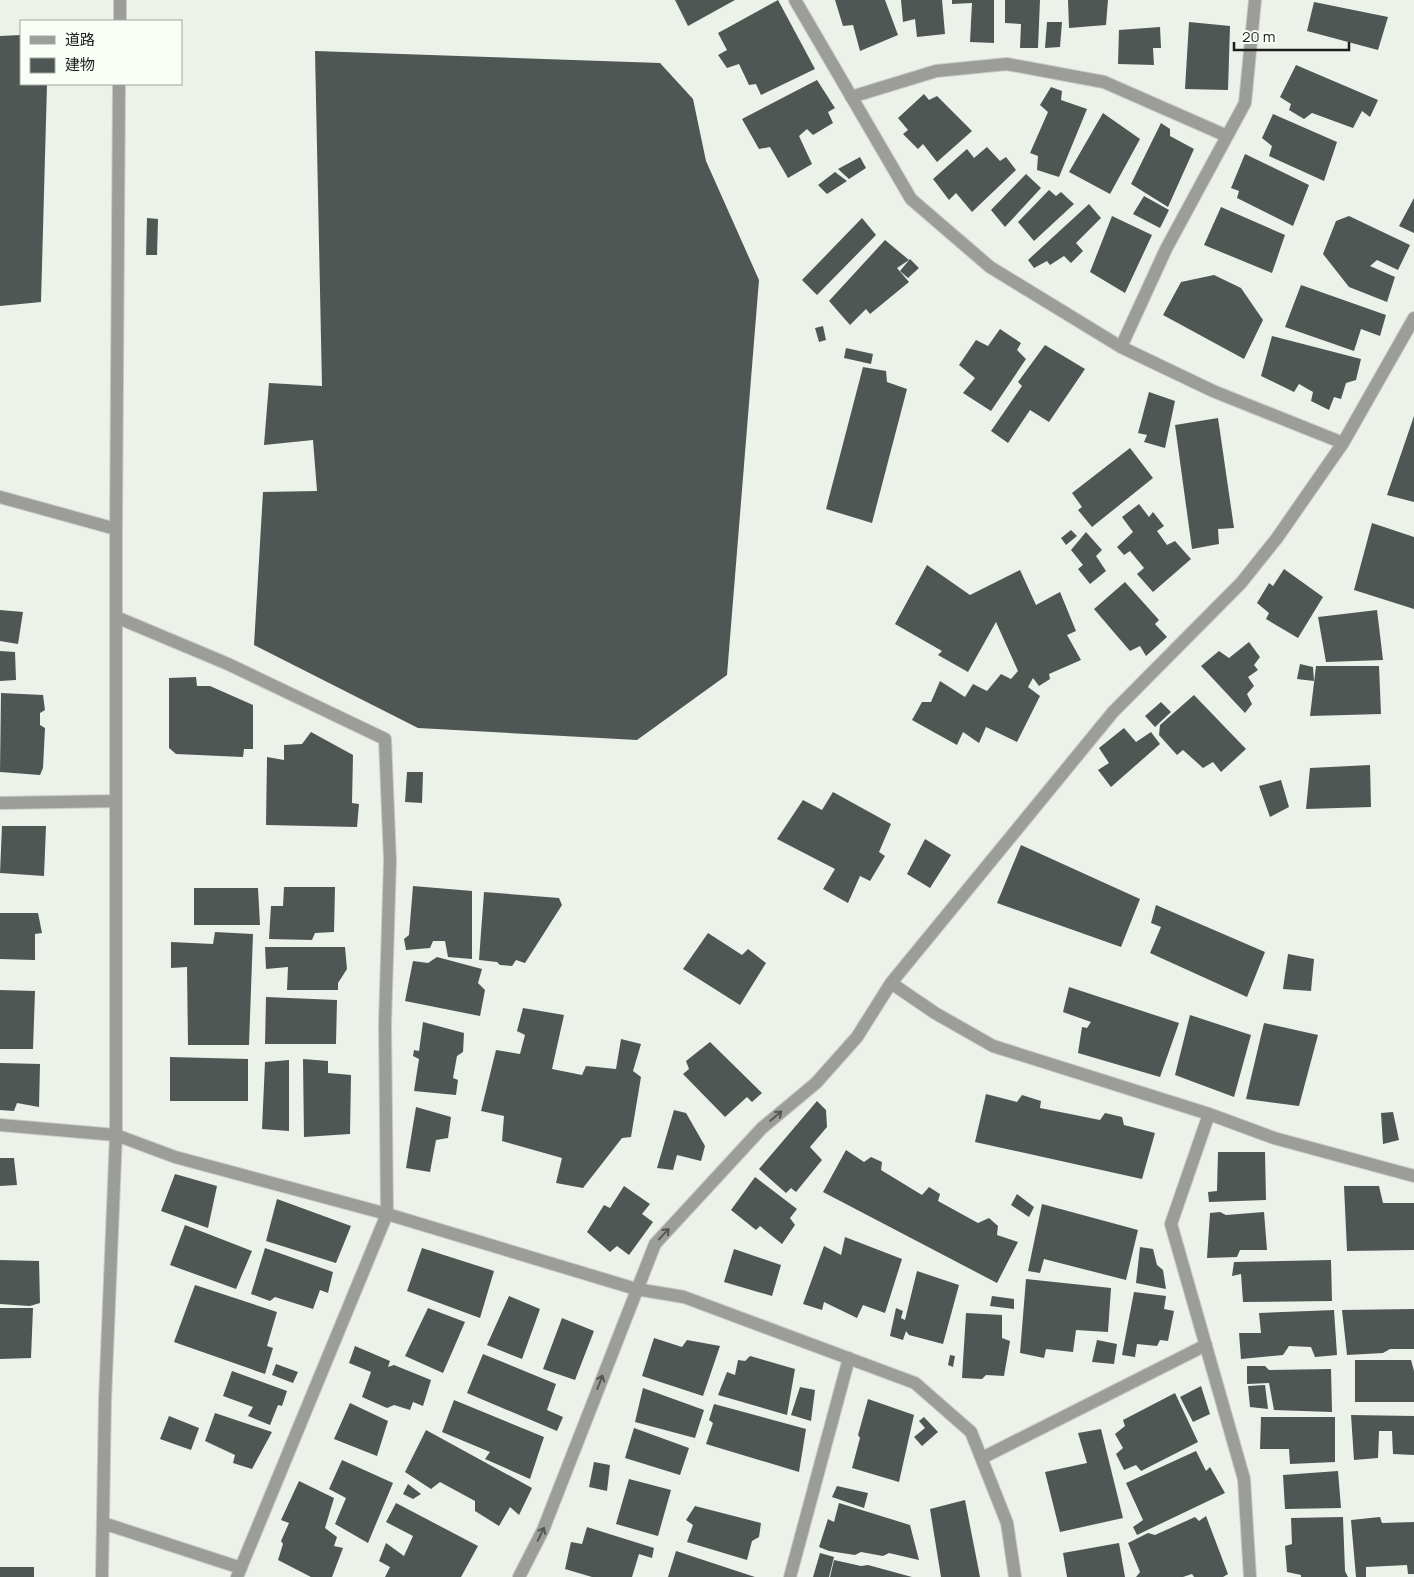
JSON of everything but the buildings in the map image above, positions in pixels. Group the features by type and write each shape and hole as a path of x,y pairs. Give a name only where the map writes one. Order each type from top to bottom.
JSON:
{"street":[{"path":"120,0 120,20"},
{"path":"795,0 911,199 990,267 1121,347 1213,391 1342,443"},
{"path":"1121,347 1166,249 1245,103 1255,0"},
{"path":"851,97 936,72 1007,64 1104,82 1227,136"},
{"path":"102,1577 105,1400 116,1135 116,529 119,85"},
{"path":"519,1577 543,1530 655,1244 762,1128 816,1083 857,1037 891,983 1113,712 1241,583 1277,538 1342,443 1414,318"},
{"path":"0,497 116,529"},
{"path":"103,1524 239,1572 387,1214 385,1023 390,861 385,739 228,664 116,617"},
{"path":"0,803 116,801"},
{"path":"891,983 935,1013 993,1046 1209,1114 1274,1138 1414,1176"},
{"path":"1209,1114 1171,1224 1244,1480 1250,1577"},
{"path":"0,1125 116,1135 175,1157 387,1214 636,1289 684,1298 915,1383 971,1432 1007,1523 1015,1577"},
{"path":"982,1458 1206,1345"},
{"path":"790,1577 848,1358"}]}
